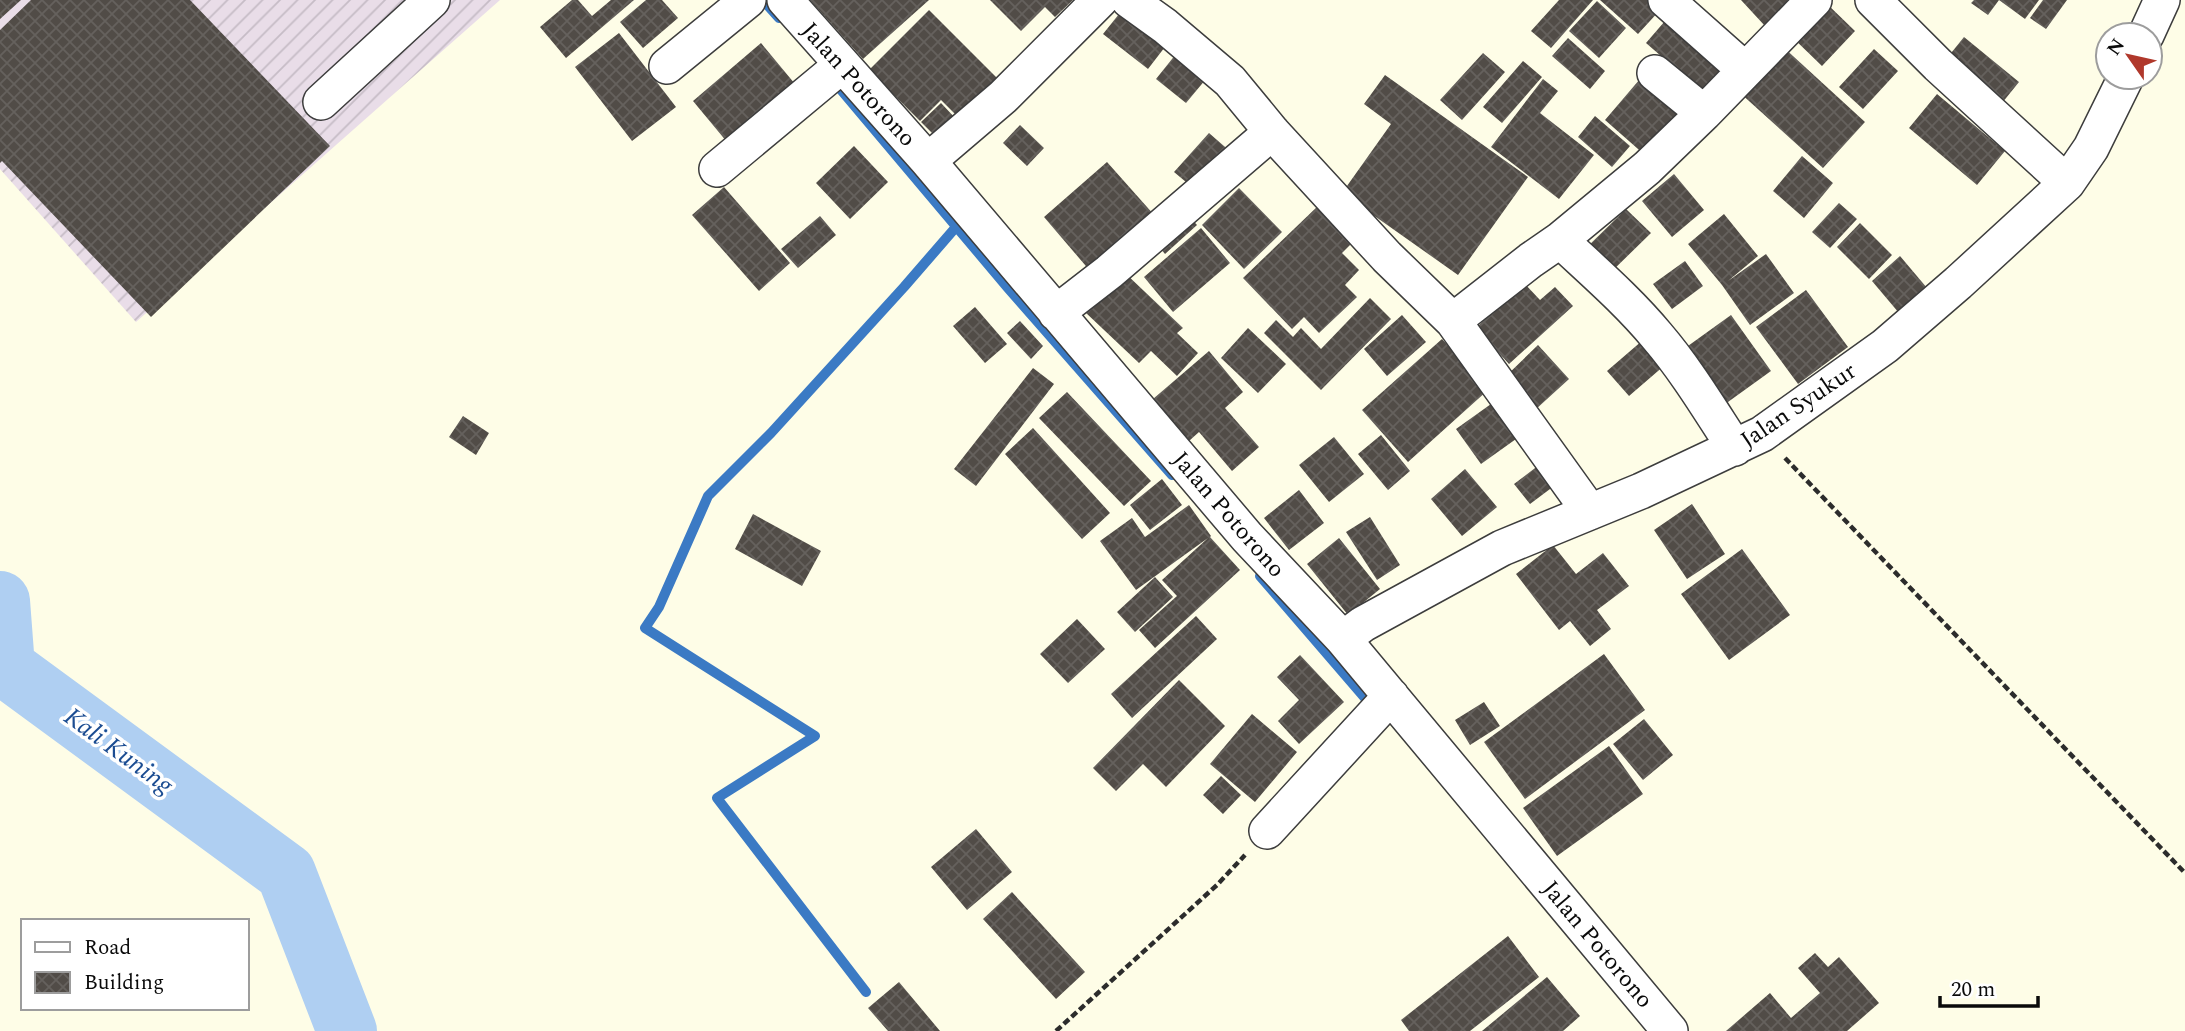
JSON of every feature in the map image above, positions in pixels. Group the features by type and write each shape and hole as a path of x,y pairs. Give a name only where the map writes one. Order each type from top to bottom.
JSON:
{"street":[{"path":"321,102 432,0"},
{"path":"667,66 748,0"},
{"name":"Jalan Potorono","path":"785,0 928,161 1247,537 1343,639 1670,1031"},
{"path":"928,161 1003,97 1100,0"},
{"path":"1129,0 1166,26 1230,80 1272,132 1387,257 1453,321 1590,512"},
{"path":"1666,0 1745,70"},
{"path":"1453,321 1560,240 1647,168 1814,0"},
{"path":"1873,0 1938,65 2067,183"},
{"path":"2152,21 2162,0"},
{"path":"717,169 842,65"},
{"path":"1655,73 1704,113"},
{"name":"Jalan Syukur","path":"1343,639 1363,624 1502,548 1749,441 1885,346 2067,183 2091,148 2119,91"},
{"path":"1056,313 1109,272 1272,132"},
{"path":"1560,240 1616,292 1749,441"},
{"path":"1266,831 1391,696"}],"path":[{"path":"1749,441 2185,873"},
{"path":"1056,1031 1217,885 1266,831"}],"shaded area":[{"path":"0,0 500,0 136,322 0,169"}],"building":[{"path":"0,0 21,0 0,19"},
{"path":"31,0 190,0 330,146 151,317 2,161 0,163 0,30"},
{"path":"572,0 578,0 592,16 611,0 634,0 566,58 540,27"},
{"path":"646,0 662,0 678,18 643,48 620,22"},
{"path":"810,0 929,0 863,59"},
{"path":"990,0 1073,0 1055,17 1045,7 1021,31"},
{"path":"1559,0 1593,0 1551,48 1531,31"},
{"path":"1600,0 1652,0 1661,9 1638,34"},
{"path":"1741,0 1787,0 1789,2 1765,26"},
{"path":"1974,0 1999,0 1988,15 1971,3"},
{"path":"1999,0 2039,0 2025,19"},
{"path":"2043,0 2067,0 2046,29 2030,18"},
{"path":"1597,1 1626,28 1599,58 1569,31"},
{"path":"1824,1 1855,31 1822,66 1791,36"},
{"path":"1123,9 1168,43 1148,69 1103,34"},
{"path":"929,10 998,79 959,118 941,100 920,121 869,70"},
{"path":"1671,14 1733,67 1702,103 1656,63 1661,56 1646,43"},
{"path":"619,33 676,107 632,141 575,67"},
{"path":"1964,37 2019,82 1998,108 1943,63"},
{"path":"1568,38 1605,71 1590,89 1552,56"},
{"path":"761,43 795,84 727,142 693,101"},
{"path":"1781,45 1865,122 1823,168 1739,92"},
{"path":"1180,49 1211,73 1186,103 1156,79"},
{"path":"1874,49 1898,71 1863,109 1839,87"},
{"path":"1483,53 1505,72 1462,120 1440,100"},
{"path":"1523,61 1542,77 1502,123 1483,107"},
{"path":"1385,75 1528,177 1458,275 1342,193 1391,124 1364,104"},
{"path":"1543,79 1558,91 1540,113 1594,155 1559,199 1491,147"},
{"path":"1640,79 1681,116 1646,156 1605,120"},
{"path":"1937,94 2005,151 1977,185 1909,128"},
{"path":"941,103 957,120 938,139 921,122"},
{"path":"1595,116 1630,146 1612,167 1578,137"},
{"path":"1020,125 1044,148 1027,166 1003,143"},
{"path":"1209,133 1232,153 1198,192 1174,172"},
{"path":"854,146 888,182 850,219 816,183"},
{"path":"1802,156 1833,183 1804,218 1773,191"},
{"path":"1107,162 1155,216 1091,272 1044,217"},
{"path":"1674,174 1704,210 1672,237 1642,201"},
{"path":"724,187 790,263 759,291 692,215"},
{"path":"1239,188 1282,232 1244,269 1202,225"},
{"path":"1839,203 1857,219 1830,248 1812,232"},
{"path":"1319,205 1353,242 1342,253 1359,270 1345,285 1357,297 1319,333 1304,317 1292,329 1243,278"},
{"path":"1626,209 1651,233 1607,276 1583,251"},
{"path":"1185,212 1197,225 1165,254 1153,240"},
{"path":"1724,214 1758,256 1728,281 1766,254 1794,293 1750,325 1688,244"},
{"path":"820,216 836,235 798,268 781,249"},
{"path":"1860,223 1892,255 1869,279 1837,247"},
{"path":"1201,228 1230,263 1173,312 1144,277"},
{"path":"1900,256 1927,288 1899,313 1872,281"},
{"path":"1685,261 1703,286 1672,309 1653,284"},
{"path":"1124,272 1183,328 1177,333 1198,353 1177,376 1151,351 1139,363 1085,312"},
{"path":"1524,283 1540,300 1555,287 1573,306 1509,364 1476,328"},
{"path":"1806,290 1848,347 1798,384 1756,327"},
{"path":"1370,298 1391,319 1321,390 1264,333 1276,320 1293,337 1301,328 1321,349"},
{"path":"975,307 1007,344 985,363 953,326"},
{"path":"1402,315 1426,342 1387,376 1364,349"},
{"path":"1731,315 1771,371 1721,407 1681,351"},
{"path":"1020,321 1043,346 1031,359 1007,333"},
{"path":"1248,328 1286,364 1258,393 1221,358"},
{"path":"1442,339 1488,390 1408,462 1362,410"},
{"path":"1643,340 1665,365 1629,396 1607,371"},
{"path":"1538,345 1569,379 1535,410 1505,377"},
{"path":"1209,351 1243,392 1225,408 1259,447 1232,471 1199,432 1189,441 1153,399"},
{"path":"1033,368 1054,384 976,486 954,469"},
{"path":"1067,392 1151,481 1124,506 1039,418"},
{"path":"1491,404 1516,439 1481,464 1456,429"},
{"path":"463,416 489,433 476,455 449,437"},
{"path":"1033,428 1110,513 1082,539 1005,454"},
{"path":"1381,435 1410,471 1388,490 1358,454"},
{"path":"1334,437 1364,474 1329,502 1299,465"},
{"path":"1539,465 1554,486 1530,504 1514,484"},
{"path":"1465,469 1497,507 1462,536 1431,499"},
{"path":"1162,479 1182,505 1150,530 1130,505"},
{"path":"1299,490 1324,523 1289,550 1264,518"},
{"path":"1692,504 1725,554 1687,579 1654,530"},
{"path":"1189,505 1210,537 1240,570 1155,648 1139,630 1177,596 1162,580 1208,538 1136,590 1100,541 1132,518 1145,537"},
{"path":"753,514 821,551 802,586 735,549"},
{"path":"1370,517 1400,565 1377,580 1346,532"},
{"path":"1339,538 1380,589 1348,615 1307,564"},
{"path":"1553,545 1576,574 1603,553 1629,586 1597,610 1611,629 1590,646 1570,621 1559,630 1516,574"},
{"path":"1742,549 1790,615 1729,660 1681,594"},
{"path":"1155,577 1173,597 1135,632 1117,612"},
{"path":"1196,616 1217,639 1132,718 1111,694"},
{"path":"1077,619 1105,649 1068,683 1040,654"},
{"path":"1604,654 1645,710 1525,799 1484,742"},
{"path":"1300,655 1344,702 1299,744 1278,721 1299,700 1277,677"},
{"path":"1179,680 1225,726 1166,787 1143,764 1116,791 1093,768"},
{"path":"1484,702 1500,726 1470,745 1455,720"},
{"path":"1252,714 1297,752 1255,802 1210,764"},
{"path":"1644,719 1673,755 1643,780 1613,744"},
{"path":"1609,746 1643,794 1557,856 1523,808"},
{"path":"1221,776 1241,795 1223,814 1203,795"},
{"path":"976,829 1012,872 967,910 931,867"},
{"path":"1012,892 1085,972 1056,999 983,919"},
{"path":"1508,936 1539,977 1470,1031 1409,1031 1401,1020"},
{"path":"1815,953 1828,967 1839,957 1879,1003 1847,1031 1726,1031 1770,993 1791,1018 1820,993 1798,968"},
{"path":"1547,977 1580,1016 1563,1031 1482,1031"},
{"path":"899,982 940,1031 888,1031 868,1008"}],"waterway":[{"path":"763,0 779,18"},
{"path":"837,85 1008,288 1172,475"},
{"path":"866,992 717,798 815,736 645,628 659,607 708,496 771,433 956,227"},
{"path":"1260,576 1365,698"},
{"name":"Kali Kuning","path":"0,601 5,667 286,873 347,1031"}]}
